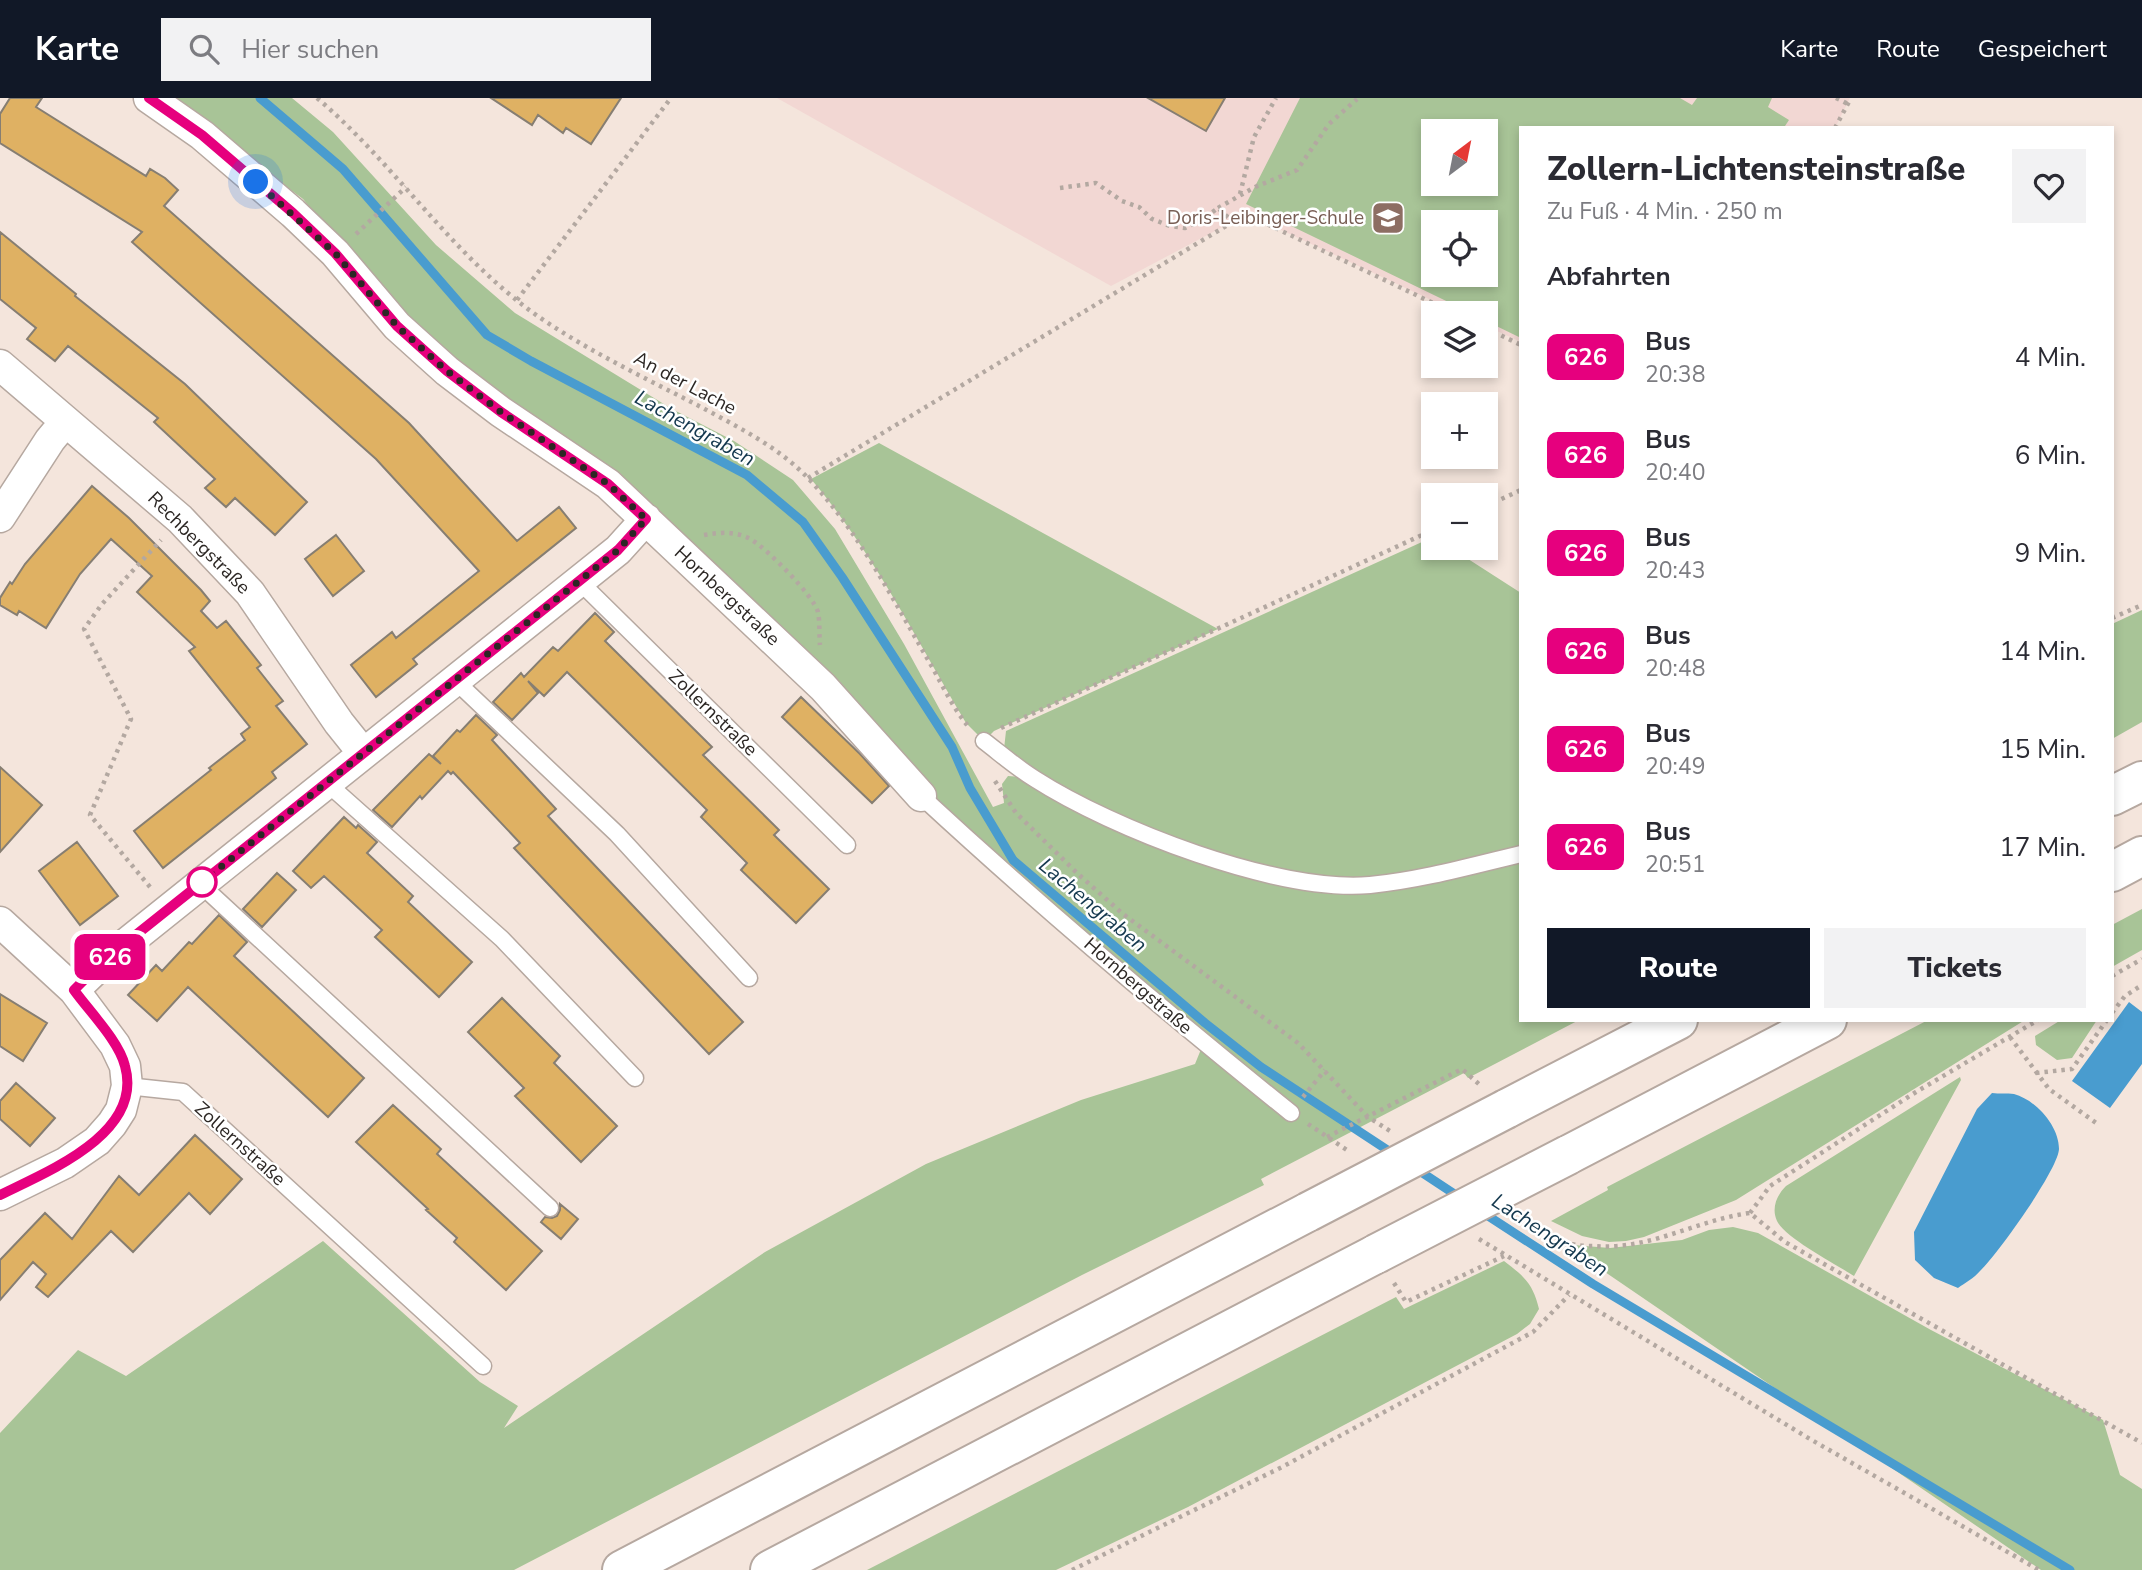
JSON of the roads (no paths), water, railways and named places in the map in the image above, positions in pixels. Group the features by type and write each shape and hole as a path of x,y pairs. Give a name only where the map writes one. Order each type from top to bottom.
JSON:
{"highway":[{"path":"2114,795 2142,781"},
{"path":"2114,871 2142,856"},
{"path":"621,1570 1674,1022"},
{"path":"770,1570 1823,1022"}],"street":[{"name":"Hornbergstraße","path":"149,98 202,135 293,213 335,253 397,326 447,371 501,412 608,484 823,687 920,796"},
{"name":"Rechbergstraße","path":"0,365 180,519 250,593 339,723 363,753"},
{"path":"0,517 50,440 65,422"},
{"path":"74,990 102,962 618,550 646,519"},
{"path":"0,922 74,990 115,1045 125,1066 127,1086 121,1110 97,1141 65,1163 0,1195"}],"lane":[{"name":"Zollernstraße","path":"579,581 847,845"},
{"path":"456,679 617,834 749,978"},
{"path":"984,741 1034,779 1100,814 1191,851 1279,877 1318,883 1368,885 1446,873 1519,855"},
{"path":"328,782 502,939 635,1077"},
{"name":"Hornbergstraße","path":"920,796 1154,1000 1294,1108"},
{"path":"202,883 550,1208"},
{"name":"Zollernstraße","path":"127,1086 183,1092 483,1366"}],"water":[{"path":"2129,1002 2142,1012 2142,1064 2110,1108 2072,1081"},
{"path":"1992,1093 2014,1094 2038,1108 2051,1123 2059,1149 2049,1175 2012,1231 1978,1274 1958,1288 1934,1278 1915,1260 1914,1232 1977,1109"}],"waterway":[{"name":"Lachengraben","path":"260,98 343,169 487,335 747,475 803,522 842,577 952,747 970,788 1013,860 1205,1023 1261,1067 1395,1155"},
{"name":"Lachengraben","path":"1415,1168 1462,1199"},
{"name":"Lachengraben","path":"1482,1212 1593,1284 2070,1570"}],"place":[{"name":"Doris-Leibinger-Schule","path":"1388,218"}]}
